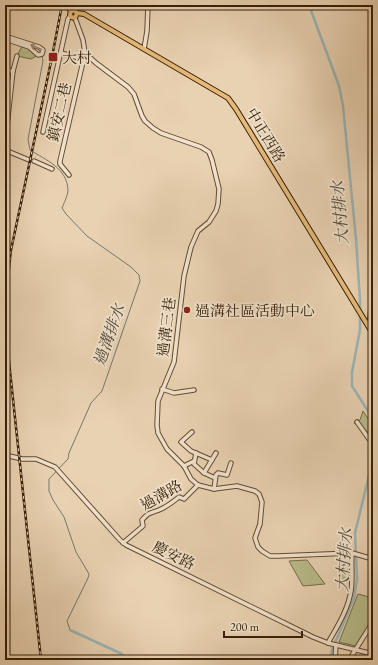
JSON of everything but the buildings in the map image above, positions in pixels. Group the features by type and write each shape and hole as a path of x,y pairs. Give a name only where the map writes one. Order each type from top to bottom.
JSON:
{"main road":[{"path":"66,5 70,14"},
{"name":"中正西路","path":"76,15 75,10 70,14 72,18 76,15 84,14 228,98 373,334"}],"street":[{"path":"144,49 147,31 148,5"},
{"path":"43,132 70,14"},
{"path":"76,15 85,52"},
{"path":"5,37 39,47 43,50 42,54 38,55 29,47 5,37"},
{"name":"鎮安二巷","path":"69,175 60,164 60,161 85,52"},
{"name":"過溝三巷","path":"85,52 128,87 134,94 145,121 153,128 161,133 201,147 209,152 212,160 219,189 218,204 209,222 198,230 191,247 184,276 174,362 158,401 158,432 170,453 184,466 191,479 198,485"},
{"path":"61,54 83,59"},
{"path":"5,144 13,71 17,56"},
{"path":"5,71 13,71"},
{"path":"5,150 29,160"},
{"path":"34,161 52,169"},
{"path":"369,326 373,288"},
{"path":"162,389 174,393 194,390"},
{"path":"357,422 371,441"},
{"path":"192,432 181,442 191,451 212,460"},
{"path":"196,453 194,464 204,473 214,478"},
{"path":"204,473 216,453"},
{"name":"慶安路","path":"5,455 22,459 36,459 55,467 123,543 333,644 373,654"},
{"path":"184,466 194,461"},
{"path":"214,489 214,478 218,473 227,475 231,464"},
{"path":"198,485 214,489 233,486 245,488 255,491 261,496 262,502 260,524 255,538 258,547 266,554 278,556 352,553 373,559"},
{"name":"過溝路","path":"123,543 143,526 142,520 151,511 159,510 179,497 184,499 198,485"},
{"path":"334,660 333,644 351,590 352,553"},
{"path":"352,659 373,622"}],"green space":[{"path":"23,44 38,55 31,59 17,56"},
{"path":"363,411 373,426 373,434 354,423 360,420"},
{"path":"307,560 325,584 303,586 289,561"},
{"path":"340,570 348,570 348,580 340,580"},
{"path":"358,594 373,598 373,619 356,646 339,642"}],"waterway":[{"name":"大村排水","path":"309,5 339,86 343,106 356,239 360,300 360,330 352,372 352,386 373,419"},
{"name":"過溝排水","path":"42,55 43,61 28,139 30,150 49,161 60,170 64,176 67,182 68,190 67,197 62,208 66,214 87,236 131,267 139,275 140,281 102,391 91,403 69,453 68,459 49,479 49,491 64,517 76,552 89,574 67,621 70,630"},
{"name":"大村排水","path":"330,660 332,650 354,598 357,579 355,533 373,459"},
{"name":"過溝排水","path":"70,630 122,654 123,660"}],"railway":[{"path":"41,660 6,334 5,302 11,250 62,5"}],"place":[{"name":"大村","path":"53,57"},
{"name":"過溝社區活動中心","path":"187,310"}]}
